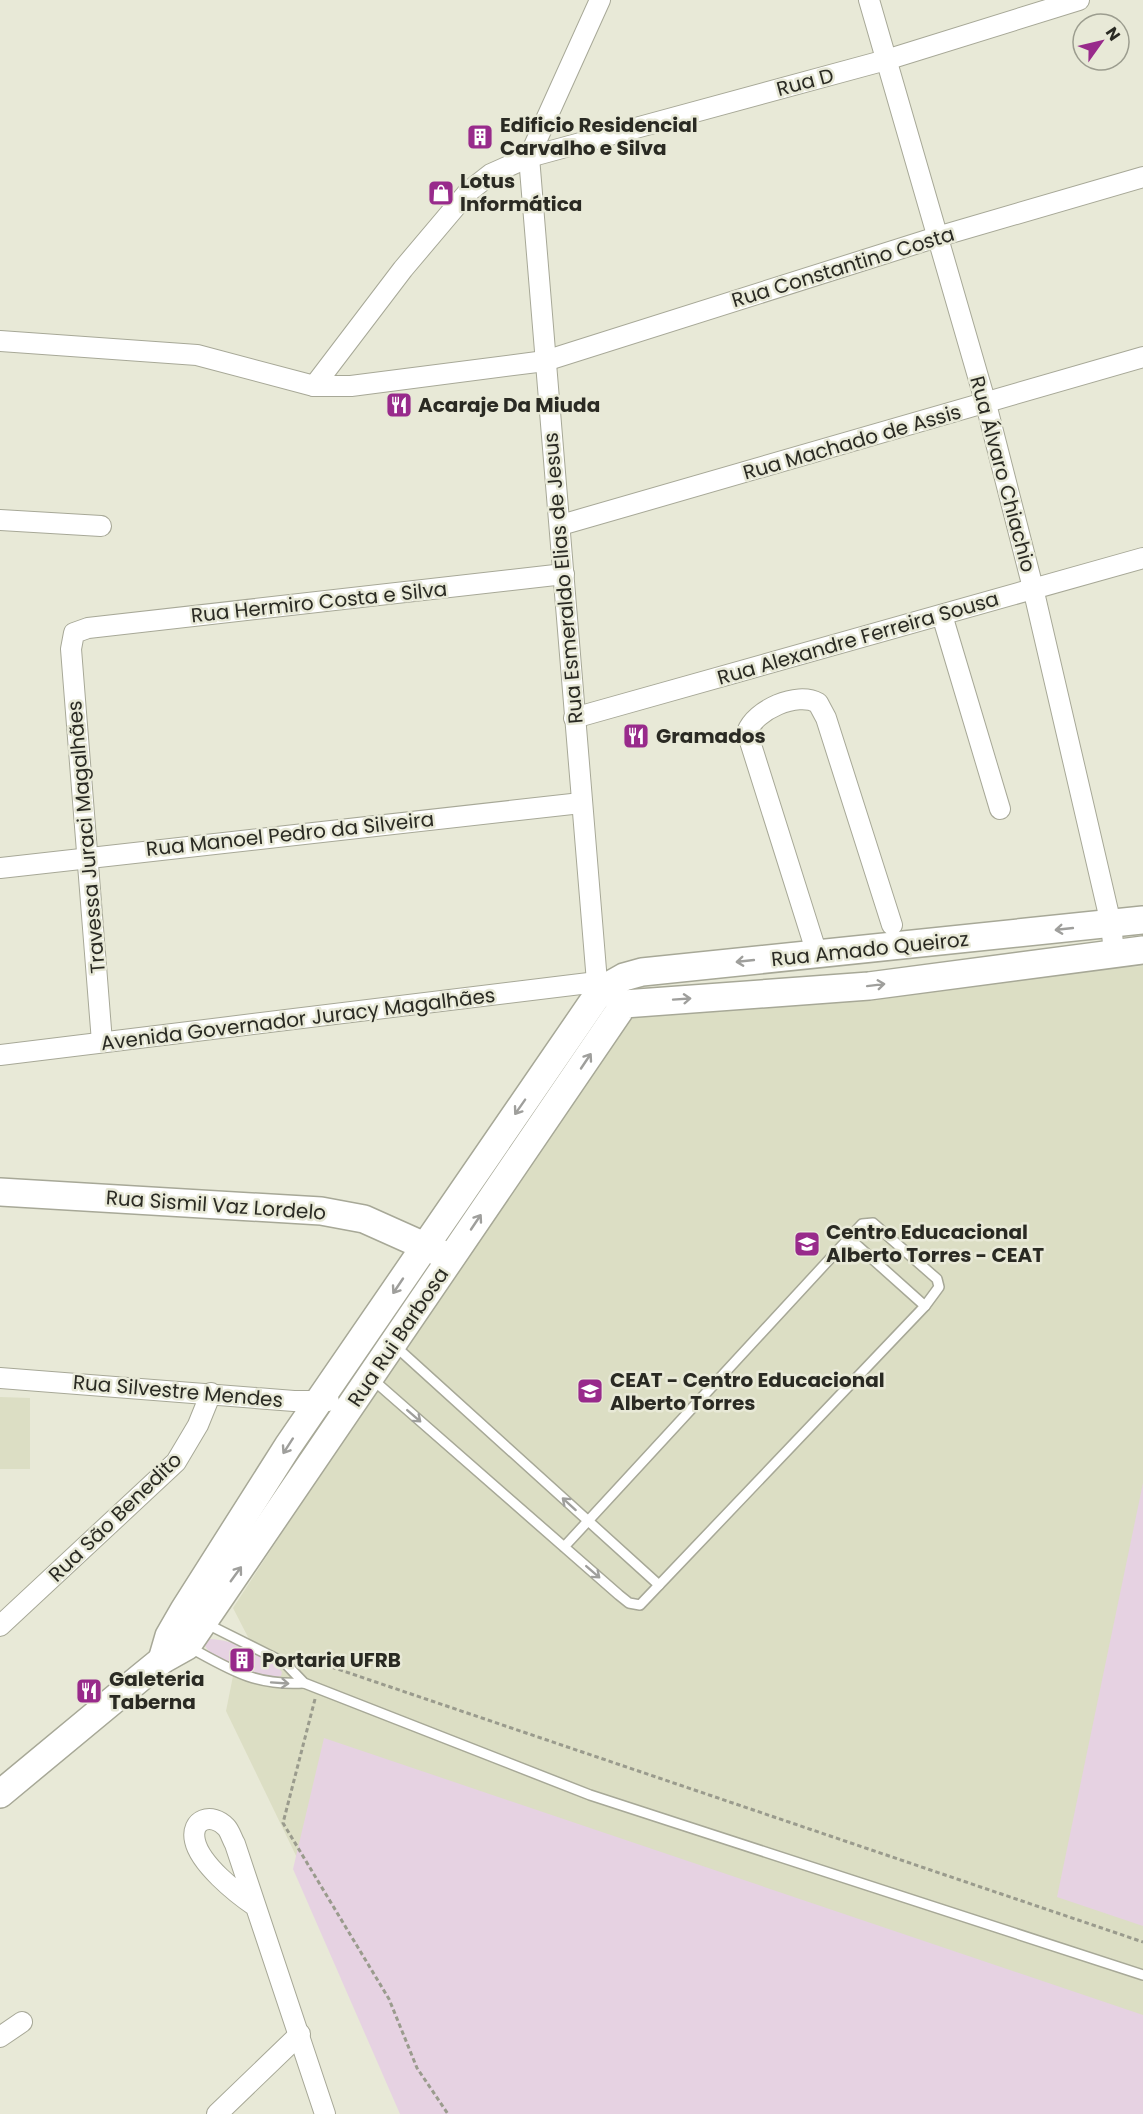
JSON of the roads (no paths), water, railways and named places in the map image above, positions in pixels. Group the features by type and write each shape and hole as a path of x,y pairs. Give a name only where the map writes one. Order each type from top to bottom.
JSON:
{"street":[{"name":"Rua Esmeraldo Elias de Jesus","path":"599,986 581,803 561,525 529,157 600,0"},
{"name":"Rua Álvaro Chiachio","path":"869,0 986,404 1033,588 1111,924 1114,953"},
{"name":"Rua D","path":"314,386 403,269 468,192 491,174 529,157 886,60 1079,0"},
{"name":"Rua Constantino Costa","path":"0,340 197,356 314,386 373,383 545,361 937,237 1143,177"},
{"name":"Rua Machado de Assis","path":"561,525 1143,357"},
{"path":"0,520 101,526"},
{"name":"Rua Alexandre Ferreira Sousa","path":"574,718 1143,558"},
{"name":"Rua Hermiro Costa e Silva","path":"74,633 88,628 564,574"},
{"path":"942,615 1000,809"},
{"name":"Travessa Juraci Magalhães","path":"74,633 71,649 102,1042"},
{"path":"817,954 747,732 751,722 771,708 804,699 818,703 826,718 892,925"},
{"name":"Rua Manoel Pedro da Silveira","path":"0,868 88,856 581,803"},
{"name":"Rua Amado Queiroz","path":"599,986 642,972 1143,920"},
{"name":"Rua Amado Queiroz","path":"624,1005 869,986 1143,950"},
{"path":"599,986 624,1005"},
{"name":"Avenida Governador Juracy Magalhães","path":"0,1055 599,986"},
{"name":"Rua Rui Barbosa","path":"193,1616 363,1389 382,1335 426,1245 599,986"},
{"name":"Rua Rui Barbosa","path":"0,1794 173,1647 318,1401 451,1259 624,1005"},
{"name":"Rua Sismil Vaz Lordelo","path":"0,1192 321,1210 364,1219 426,1245 451,1259"},
{"name":"Rua Silvestre Mendes","path":"0,1378 318,1401 363,1389"},
{"name":"Rua São Benedito","path":"0,1626 176,1462 198,1425 211,1393"},
{"path":"255,1906 300,2034 318,2112"},
{"path":"0,2037 22,2022"},
{"path":"217,2114 300,2034"}],"lane":[{"path":"363,1389 564,1547 629,1603 640,1605 645,1603 925,1306 937,1291 937,1279 873,1223 862,1224 564,1547"},
{"path":"849,1238 925,1306"},
{"path":"382,1335 659,1586"},
{"path":"193,1616 285,1663 304,1683 317,1689 590,1795 1143,1975"},
{"path":"173,1647 242,1675 277,1685 304,1683"}],"place":[{"name":"Edificio Residencial Carvalho e Silva","path":"480,137"},
{"name":"Lotus Informática","path":"441,193"},
{"name":"Acaraje Da Miuda","path":"399,405"},
{"name":"Gramados","path":"636,736"},
{"name":"Centro Educacional Alberto Torres - CEAT","path":"807,1244"},
{"name":"CEAT - Centro Educacional Alberto Torres","path":"590,1391"},
{"name":"Portaria UFRB","path":"242,1660"},
{"name":"Galeteria Taberna","path":"89,1691"}]}
